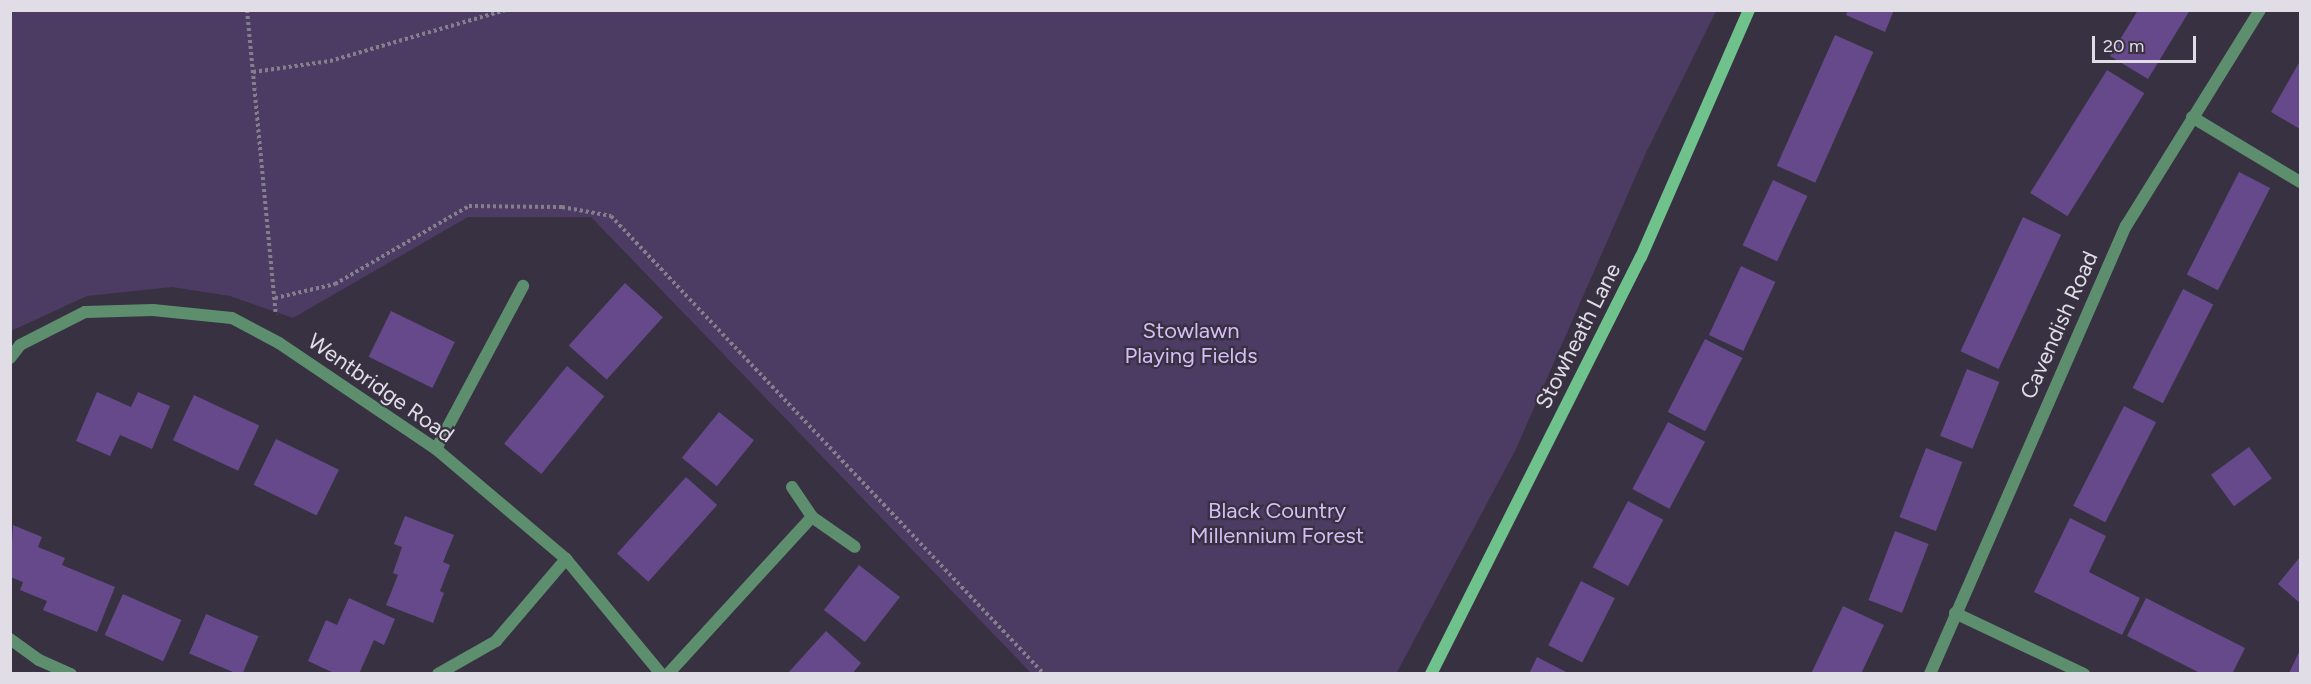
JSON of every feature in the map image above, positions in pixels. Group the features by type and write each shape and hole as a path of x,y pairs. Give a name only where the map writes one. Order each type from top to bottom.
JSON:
{"street":[{"name":"Stowheath Lane","path":"1431,674 1641,257 1749,10"},
{"name":"Cavendish Road","path":"1930,674 2126,226 2260,10"},
{"path":"2192,117 2301,182"},
{"path":"436,449 523,286"},
{"name":"Wentbridge Road","path":"10,358 20,345 85,312 153,310 231,318 279,343 436,449 566,559 661,674"},
{"path":"792,487 812,517 855,548"},
{"path":"668,674 812,517"},
{"path":"438,674 496,641 566,559"},
{"path":"1955,613 2084,674"},
{"path":"10,639 39,660 71,674"}],"path":[{"path":"247,10 279,343"},
{"path":"253,72 330,61 505,10"},
{"path":"275,298 335,284 469,206 562,207 611,216 1044,674"}],"green space":[{"name":"Stowlawn Playing Fields","path":"10,11 1716,11 1645,155 1516,449 1396,674 1031,673 591,217 468,217 293,318 230,296 172,287 87,296 11,331"}],"building":[{"path":"1848,10 1894,10 1885,32 1846,15"},
{"path":"2138,10 2190,10 2148,79 2110,56"},
{"path":"1835,35 1873,52 1815,183 1777,166"},
{"path":"2300,61 2300,129 2271,112"},
{"path":"2107,70 2144,93 2067,216 2030,193"},
{"path":"2239,172 2270,188 2218,290 2187,274"},
{"path":"1773,180 1807,196 1777,261 1743,245"},
{"path":"2023,217 2061,235 1999,369 1960,351"},
{"path":"1741,266 1775,282 1743,351 1709,335"},
{"path":"625,283 663,317 607,380 569,345"},
{"path":"2183,289 2213,304 2163,403 2133,388"},
{"path":"391,311 455,342 432,388 369,357"},
{"path":"1705,339 1742,358 1705,431 1668,412"},
{"path":"567,366 604,396 541,474 504,444"},
{"path":"1967,369 1999,382 1972,449 1940,436"},
{"path":"97,392 131,407 138,392 170,406 152,449 120,435 110,456 76,441"},
{"path":"194,395 259,425 238,471 173,440"},
{"path":"2124,406 2156,422 2105,522 2073,506"},
{"path":"719,412 754,440 717,486 682,458"},
{"path":"1668,422 1705,442 1669,509 1632,489"},
{"path":"276,439 339,470 317,516 254,485"},
{"path":"2249,447 2272,479 2234,506 2211,475"},
{"path":"1926,448 1962,462 1936,531 1899,517"},
{"path":"686,477 717,505 648,582 617,554"},
{"path":"1628,501 1663,520 1628,586 1593,567"},
{"path":"405,516 454,535 443,562 450,565 440,591 444,593 433,623 386,605 398,575 393,573 402,547 394,544"},
{"path":"2070,518 2106,536 2089,572 2140,598 2122,635 2034,592"},
{"path":"13,525 42,537 38,547 65,558 62,565 115,587 97,632 43,610 47,601 20,590 23,582 10,577"},
{"path":"1895,531 1929,544 1902,613 1868,600"},
{"path":"2300,557 2300,603 2278,584"},
{"path":"859,565 900,597 865,642 824,610"},
{"path":"1581,581 1615,598 1582,662 1548,645"},
{"path":"123,594 181,620 163,661 105,635"},
{"path":"349,598 395,619 384,645 374,640 359,674 336,674 308,661 326,620 337,625"},
{"path":"2146,598 2245,648 2232,674 2202,674 2127,636"},
{"path":"1843,606 1884,625 1861,674 1811,674"},
{"path":"206,614 258,636 242,674 237,674 189,654"},
{"path":"826,631 861,663 852,674 787,674"},
{"path":"2300,650 2300,674 2289,674 2290,671"},
{"path":"1537,657 1570,674 1529,674"}],"park label":[{"name":"Black Country Millennium Forest","path":"1277,522"}]}
